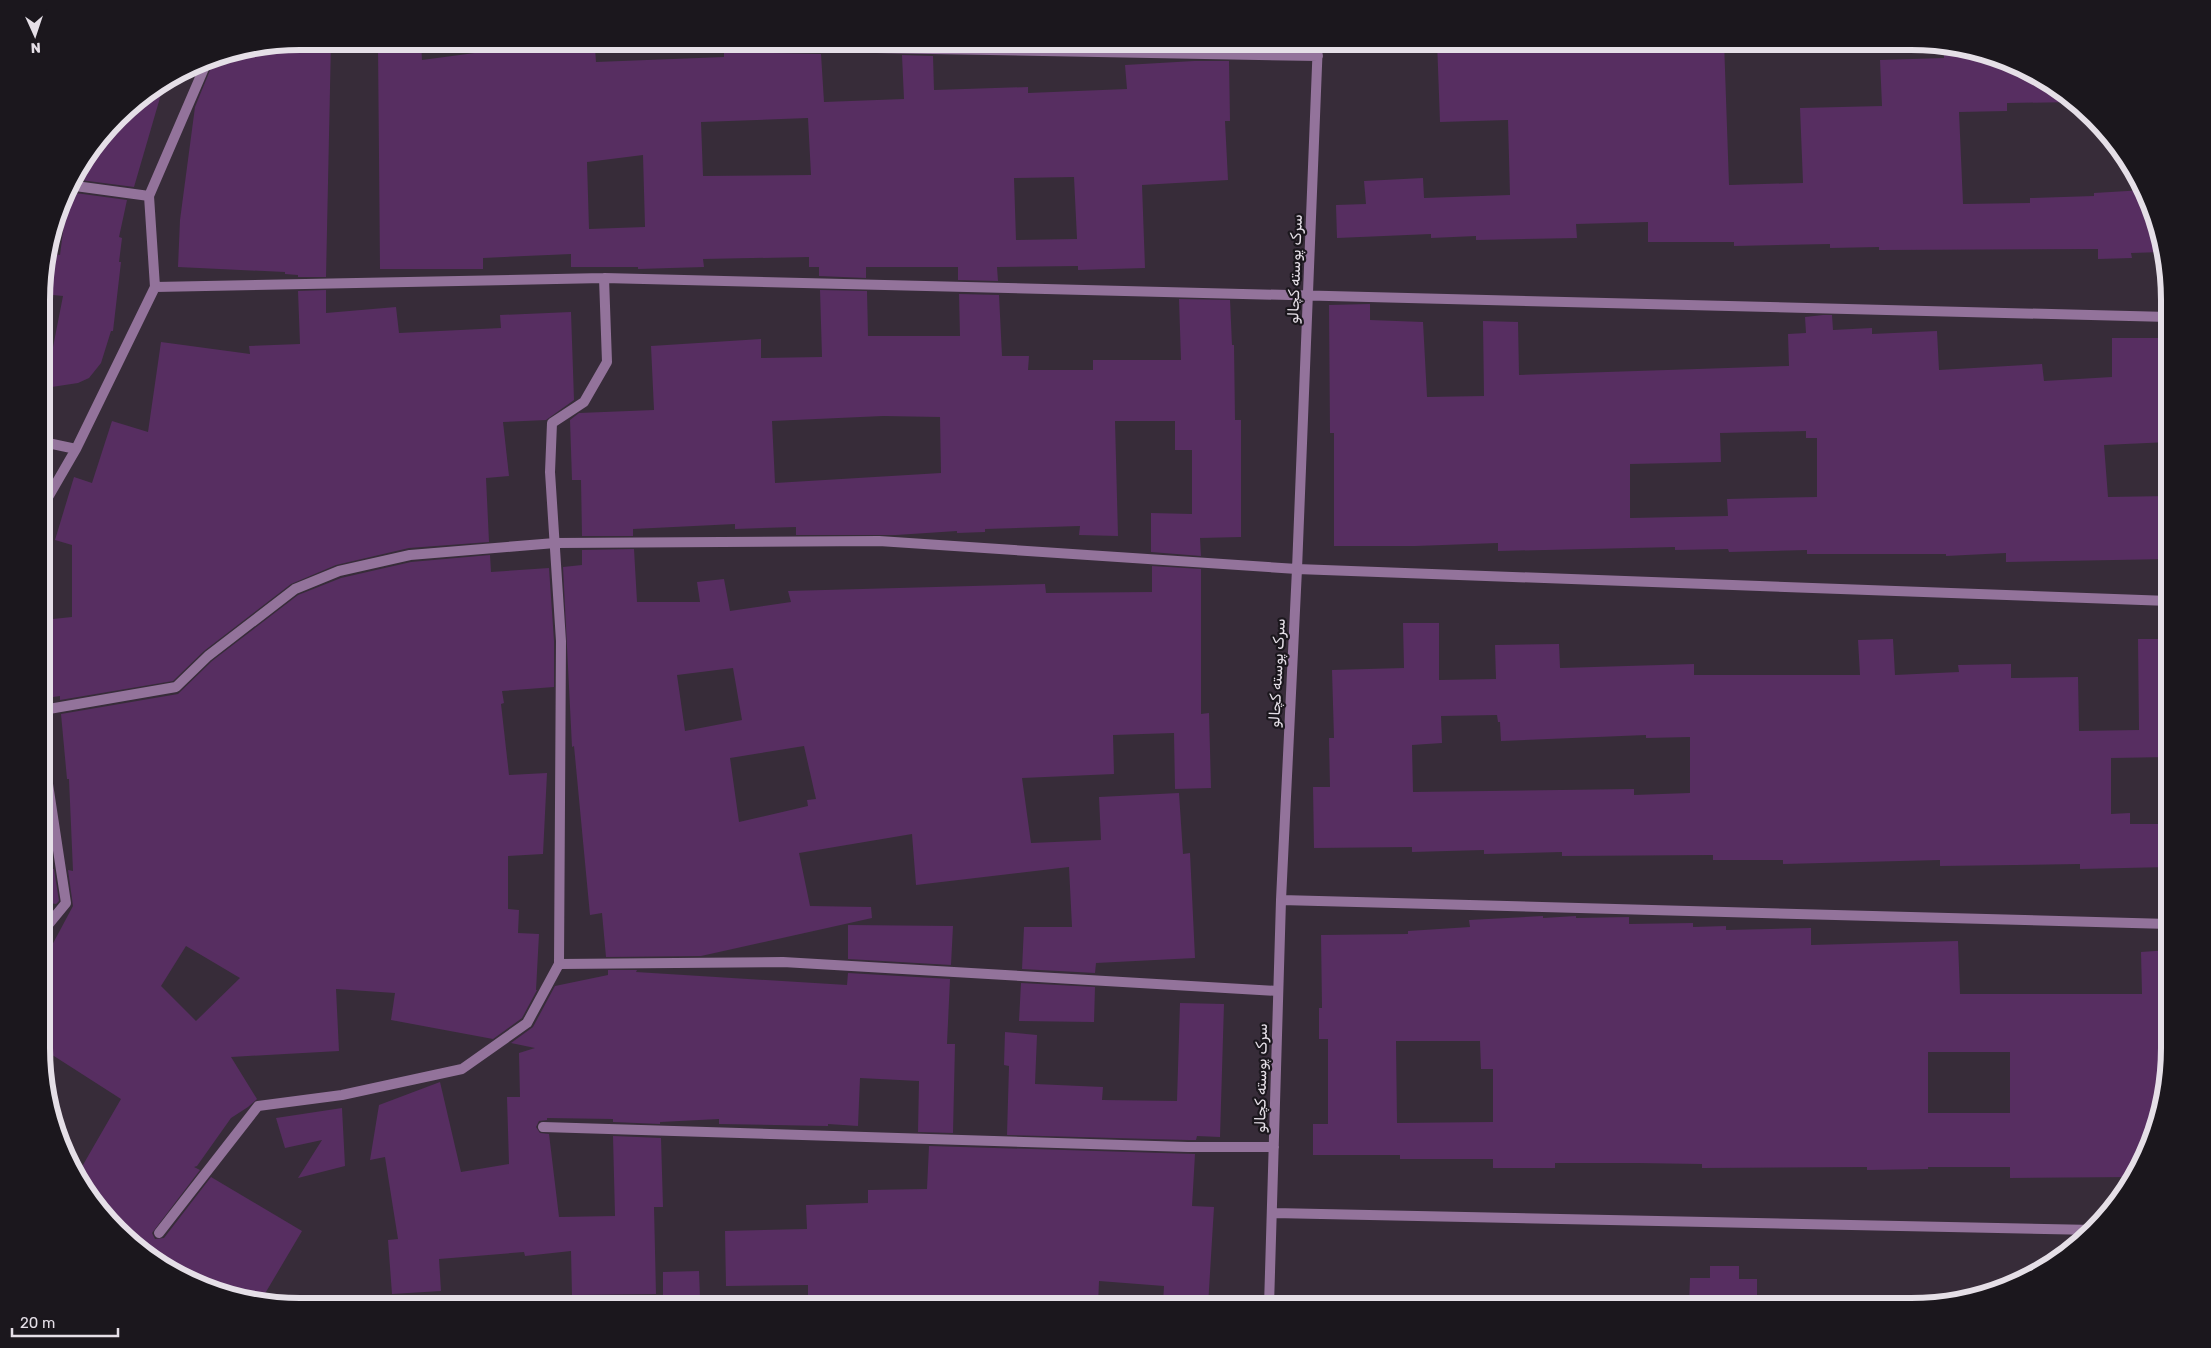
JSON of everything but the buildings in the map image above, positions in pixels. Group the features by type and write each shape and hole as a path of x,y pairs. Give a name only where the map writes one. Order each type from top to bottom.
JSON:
{"street":[{"path":"988,50 1318,56"},
{"name":"سرک پوسته کچالو","path":"1269,1298 1281,900 1309,296 1318,50"},
{"path":"50,494 76,449 155,287 149,196 204,69"},
{"path":"77,186 149,196"},
{"path":"159,1233 258,1106 342,1095 462,1069 527,1023 559,964 561,641 550,472 552,423 584,402 606,362 604,278"},
{"path":"155,287 604,278 2161,317"},
{"path":"50,443 76,449"},
{"path":"50,709 176,687 208,656 295,589 338,571 410,555 555,543 879,541 1297,569 2161,602"},
{"path":"50,797 66,903 50,922"},
{"path":"1281,900 2161,924"},
{"path":"559,964 784,962 1278,991"},
{"path":"543,1127 1168,1146 1274,1147"},
{"path":"1273,1213 2083,1230"}]}
